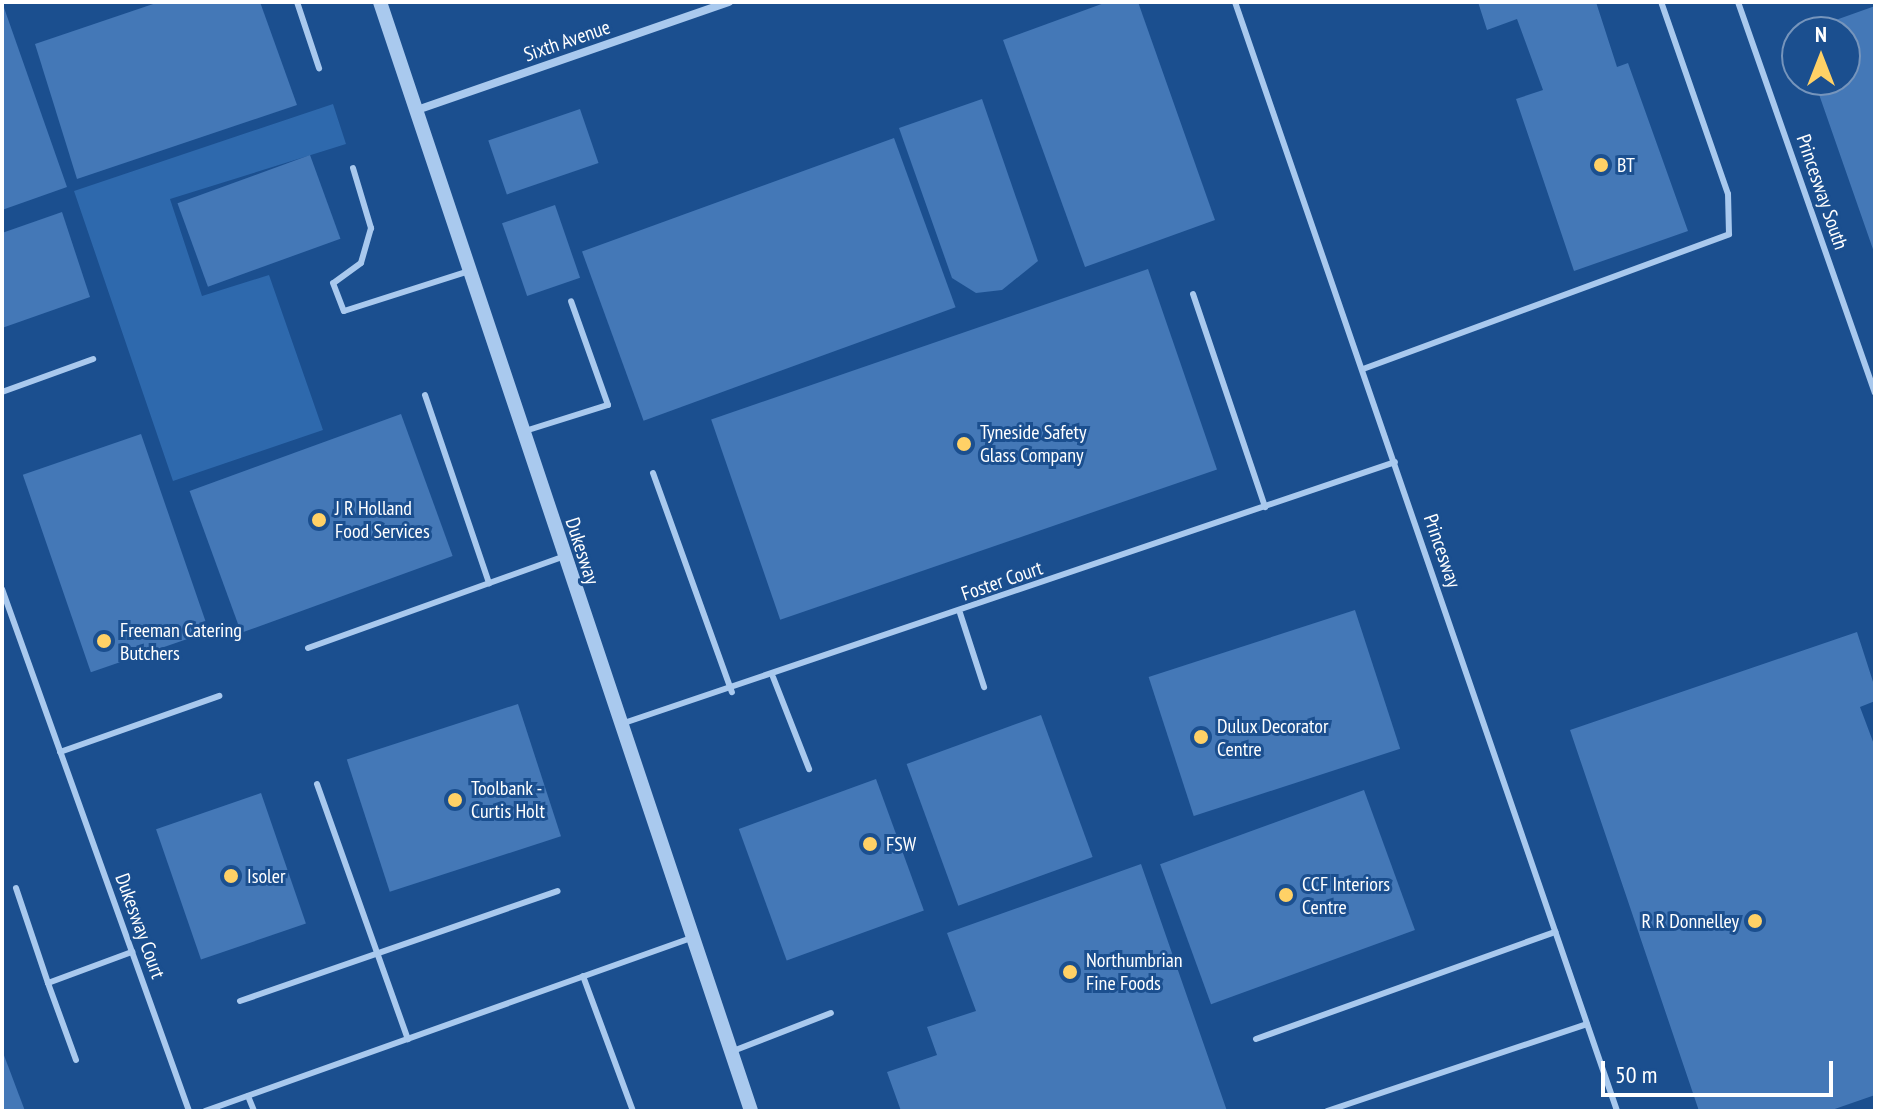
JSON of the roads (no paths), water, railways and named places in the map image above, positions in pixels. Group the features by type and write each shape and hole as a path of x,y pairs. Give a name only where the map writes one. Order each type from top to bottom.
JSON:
{"street":[{"name":"Dukesway","path":"380,2 618,725 751,1111"},
{"name":"Sixth Avenue","path":"417,110 729,2"}],"lane":[{"path":"297,2 319,68"},
{"name":"Princesway","path":"1235,2 1617,1111"},
{"path":"1363,369 1729,234 1728,194 1661,2"},
{"name":"Princesway South","path":"1738,2 1875,393"},
{"path":"353,168 371,228 361,263 333,283 344,311 469,271"},
{"path":"1193,294 1265,507"},
{"path":"522,432 608,405 571,301"},
{"path":"2,392 93,359"},
{"path":"425,395 489,583"},
{"name":"Foster Court","path":"618,725 732,692 1395,462"},
{"path":"653,473 732,692"},
{"path":"308,648 562,557"},
{"name":"Dukesway Court","path":"2,589 189,1111"},
{"path":"960,613 984,687"},
{"path":"2,624 13,620"},
{"path":"773,677 809,769"},
{"path":"60,752 219,696"},
{"path":"317,784 408,1039"},
{"path":"16,888 76,1060"},
{"path":"240,1001 557,891"},
{"path":"1256,1039 1555,932"},
{"path":"205,1111 691,938"},
{"path":"48,983 132,952"},
{"path":"583,976 633,1111"},
{"path":"731,1052 831,1013"},
{"path":"1327,1111 1587,1024"},
{"path":"248,1096 254,1111"}],"place":[{"name":"BT","path":"1601,165"},
{"name":"Tyneside Safety Glass Company","path":"964,444"},
{"name":"J R Holland Food Services","path":"319,520"},
{"name":"Freeman Catering Butchers","path":"104,641"},
{"name":"Dulux Decorator Centre","path":"1201,737"},
{"name":"Toolbank - Curtis Holt","path":"455,800"},
{"name":"FSW","path":"870,844"},
{"name":"Isoler","path":"231,876"},
{"name":"CCF Interiors Centre","path":"1286,895"},
{"name":"R R Donnelley","path":"1755,921"},
{"name":"Northumbrian Fine Foods","path":"1070,972"}]}
